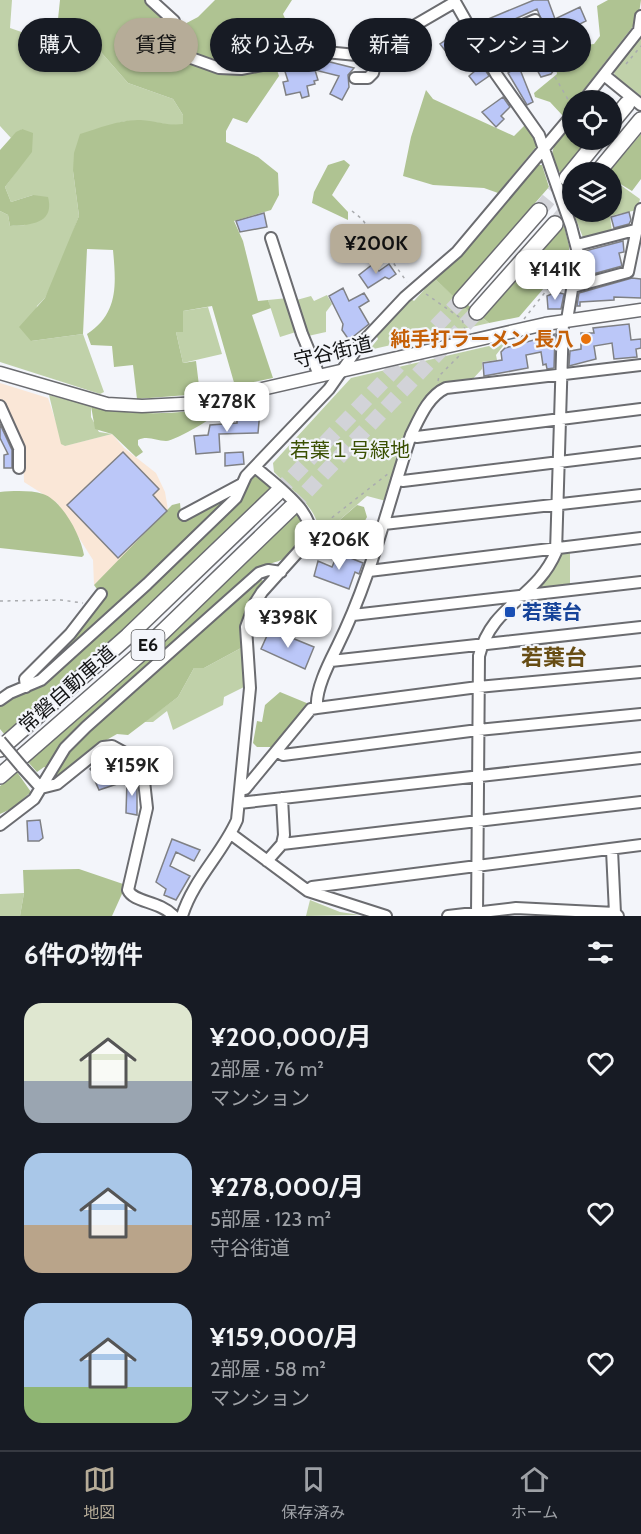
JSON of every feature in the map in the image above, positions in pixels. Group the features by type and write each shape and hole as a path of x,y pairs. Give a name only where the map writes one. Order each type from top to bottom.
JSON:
{"highway":[{"path":"622,114 634,105"},
{"path":"605,162 641,120"},
{"path":"580,162 590,150"},
{"path":"461,300 539,211"},
{"path":"477,312 555,224"},
{"name":"常磐自動車道","path":"0,749 128,636 277,493"},
{"name":"常磐自動車道","path":"0,776 141,652 291,508"}],"main road":[{"name":"守谷街道","path":"0,373 107,404 142,406 211,401 534,327 641,310"}],"street":[{"path":"150,0 174,21 180,54 219,68 241,69 262,65 284,48 348,54"},
{"path":"427,18 455,1 464,18"},
{"path":"592,90 639,30 641,16"},
{"path":"355,78 368,78 373,72"},
{"path":"477,914 478,687 482,643 497,617 549,570 556,548 565,321 573,287 577,249 539,135 497,72"},
{"path":"604,75 634,105"},
{"path":"0,700 41,680 147,584 236,498 242,484 255,467 329,389 359,346 414,289 457,252 543,150 562,124"},
{"path":"573,287 628,272 641,209"},
{"path":"577,249 635,230"},
{"path":"271,238 302,334 319,375"},
{"path":"317,708 331,661 353,615 375,558 411,435 420,416 441,390 641,365"},
{"path":"0,406 19,448 19,468"},
{"path":"411,435 417,437 641,409"},
{"path":"0,434 11,430"},
{"path":"398,476 404,481 641,452"},
{"path":"182,916 192,891 231,834 237,820 250,688 246,627 255,603 310,537 310,522 255,467"},
{"path":"184,515 242,484"},
{"path":"384,524 641,495"},
{"path":"369,571 641,538"},
{"path":"2,822 34,799 44,779 65,748 86,727 259,573 268,570 281,572"},
{"path":"353,615 641,582"},
{"path":"26,687 25,679 70,633 100,594"},
{"path":"331,661 641,627"},
{"path":"241,789 245,789 278,752 311,709 478,687 641,672"},
{"path":"278,752 283,755 478,730 641,714"},
{"path":"0,741 41,788"},
{"path":"41,788 57,784 103,747 112,746 123,752 142,777 147,800 128,890 136,900 163,905 174,916"},
{"path":"239,803 477,774 641,758"},
{"path":"267,861 282,844 284,835 282,798"},
{"path":"282,844 641,802"},
{"path":"231,834 259,852 267,861 308,891 386,916"},
{"path":"308,891 312,887 612,850 641,844"},
{"path":"448,916 537,908 616,915 612,850"}],"path":[{"path":"622,66 641,46"},
{"path":"555,77 562,91"},
{"path":"352,212 362,219 414,289 462,319 465,330"},
{"path":"534,327 523,318 577,249"},
{"path":"441,390 439,376 461,354 468,352"},
{"path":"319,528 383,476 394,471 398,476"},
{"path":"317,541 375,558"},
{"path":"0,601 62,600 93,606"}],"shaded area":[{"path":"0,383 48,398 64,446 112,434 124,448 156,473 165,492 168,510 166,514 94,585 93,560 57,503 24,482 23,449 0,399"}],"green space":[{"path":"0,0 12,0 10,28 18,31 18,72 102,72 102,53 114,67 114,72 118,72 128,83 173,99 183,115 183,125 141,121 115,124 73,171 79,216 57,275 45,298 37,306 31,341 83,334 104,392 100,394 0,362 0,211 8,215 10,226 25,225 33,195 11,202 5,187 16,172 22,129 11,138 0,126"},
{"path":"60,0 146,0 167,18 114,18 114,67 102,53 102,18 58,18"},
{"path":"215,0 292,0 283,14 285,18 210,18 210,58 198,55 198,18 196,18"},
{"path":"608,0 641,0 638,20 583,90 562,90 562,115 550,102 535,97 534,93 557,72 591,72 591,44 600,36 597,6"},
{"path":"641,37 641,98 616,78 614,73 624,55"},
{"path":"198,57 210,62 210,72 278,72 279,76 247,123 233,118 226,131 226,142 258,157 278,173 279,195 271,210 234,221 243,241 258,301 268,300 271,308 252,315 273,378 235,386 212,306 183,311 183,332 176,332 183,363 196,361 200,394 137,399 133,365 114,367 112,346 91,345 87,334 105,317 110,307 115,286 113,250 87,249 83,334 31,341 19,327 45,298 79,216 73,171 74,153 80,134 110,124 133,120 183,124 183,115 173,99 128,83 118,72 198,72"},
{"path":"426,90 433,99 514,136 527,123 536,136 537,146 498,193 484,188 433,185 403,176 411,137"},
{"path":"22,129 33,133 32,152 5,187 11,202 33,195 48,197 49,206 48,213 39,221 33,224 10,226 8,215 0,211 0,150 16,132"},
{"path":"562,133 562,150 581,150 570,162 562,162 561,173 553,159 558,138"},
{"path":"641,134 641,179 632,191 622,185 622,162 617,162"},
{"path":"344,160 350,165 332,195 348,212 348,220 312,203 314,192 328,165"},
{"path":"538,165 542,165 549,187 456,294 478,314 475,317 434,278 459,257"},
{"path":"622,186 640,199 637,210 622,213"},
{"path":"577,222 611,222 612,232 584,240"},
{"path":"564,226 569,246 569,259 519,317 489,323 483,318"},
{"path":"434,278 475,316 478,314 489,323 369,350 378,339 376,335 410,298 414,301 424,290 423,285"},
{"path":"327,295 332,304 326,312 326,332 308,336 293,301 311,296 314,301"},
{"path":"288,298 299,331 280,337 268,300"},
{"path":"208,307 222,354 183,363 176,332 183,331 183,311"},
{"name":"若葉１号緑地","path":"506,342 496,355 497,360 482,362 482,369 470,382 436,390 386,501 367,496 319,538 319,528 311,510 274,472 273,463 351,378"},
{"path":"49,395 91,406 91,417 99,432 112,434 65,446 61,444"},
{"path":"91,406 125,412 158,413 226,406 179,437 166,441 145,438 138,440 138,445 143,452 136,457 112,434 95,429"},
{"path":"253,476 259,476 272,488 146,610 5,735 0,729 0,703 42,683"},
{"path":"0,492 33,492 43,494 57,503 70,520 84,555 82,557 0,548"},
{"path":"225,497 227,501 33,680 30,678 99,592 94,585 172,505 180,503 181,513"},
{"path":"357,505 364,507 367,517 360,530 351,533 352,538 366,545 356,549 319,538"},
{"path":"297,514 302,520 304,532 300,544 291,554 258,569 47,768 44,767 37,772 28,762 159,646"},
{"path":"570,551 570,585 537,590 551,573 558,552"},
{"path":"260,578 264,582 248,605 242,621 241,648 204,668 194,668 178,697 128,735 117,734 103,742 61,777 53,773 82,737"},
{"path":"241,648 246,686 224,697 223,705 173,730 167,711 153,722 144,722 178,697 194,668 204,668"},
{"path":"280,692 309,704 274,747 257,747 253,743 257,721 262,722 265,705"},
{"path":"17,772 31,792 13,808 0,814 0,786"},
{"path":"79,869 126,885 112,916 20,916 24,893 23,870"},
{"path":"24,893 20,916 0,916 0,894"},
{"path":"310,900 340,912 360,915 306,916"}],"building":[{"path":"534,0 548,0 555,18 541,18 537,9 517,18 490,18"},
{"path":"580,7 585,18 557,18"},
{"path":"336,64 348,66 348,72 351,72 348,75 349,87 342,100 330,94 339,76 323,72 336,72"},
{"path":"285,72 316,72 318,80 314,81 315,84 307,86 309,96 302,98 300,92 286,95 283,82 288,81"},
{"path":"474,72 486,72 489,76 476,85 469,76"},
{"path":"521,72 533,102 527,105 508,73"},
{"path":"538,72 552,72 551,74 541,77"},
{"path":"503,97 510,107 501,116 504,119 496,127 482,112"},
{"path":"629,212 631,220 629,224 614,228 612,222 622,222 622,214"},
{"path":"264,213 267,227 240,232 236,221"},
{"path":"623,241 624,252 619,253 622,266 582,277 584,265 587,264 585,251"},
{"path":"373,264 379,271 389,264 396,274 389,279 385,277 368,288 359,275"},
{"path":"632,278 641,279 641,298 614,297 614,300 580,302 580,306 577,306 579,293"},
{"path":"343,288 349,301 364,293 369,301 359,307 369,324 349,340 342,330 343,324 329,296"},
{"path":"556,292 564,294 561,309 548,309 547,296"},
{"path":"629,324 631,340 641,339 641,348 636,349 637,357 614,359 612,343 594,346 596,359 569,366 570,351 581,349 581,333 594,333 593,328"},
{"path":"555,334 554,368 547,369 546,364 543,365 541,352 526,355 528,368 484,376 483,363 502,360 501,352 505,348"},
{"path":"249,411 260,411 258,433 219,434 220,452 196,454 194,436 208,435 210,425 237,423 237,418 249,415"},
{"path":"0,424 12,450 12,468 4,468 4,455 8,454 0,438"},
{"path":"123,452 159,489 153,495 167,511 118,558 67,505"},
{"path":"243,452 244,464 225,466 225,453"},
{"path":"338,553 363,563 359,574 355,572 349,589 314,576 318,561 332,567"},
{"path":"270,629 314,647 305,669 261,649"},
{"path":"101,759 108,769 113,767 115,772 117,771 123,782 99,790 92,774 94,773 90,769"},
{"path":"133,778 137,784 137,815 126,813 127,781"},
{"path":"40,820 43,838 39,841 28,841 27,821"},
{"path":"172,839 200,850 194,861 176,852 170,866 190,876 176,900 164,895 166,889 156,882"}],"tunnel":[{"path":"627,104 641,86"},
{"path":"539,211 562,183"},
{"path":"555,224 562,215"},
{"path":"277,493 461,300"},
{"path":"291,508 477,312"}],"place":[{"name":"純手打ラーメン 長八","path":"586,339"},
{"name":"若葉台","path":"510,612"}],"district":[{"name":"若葉台","path":"554,657"}]}
